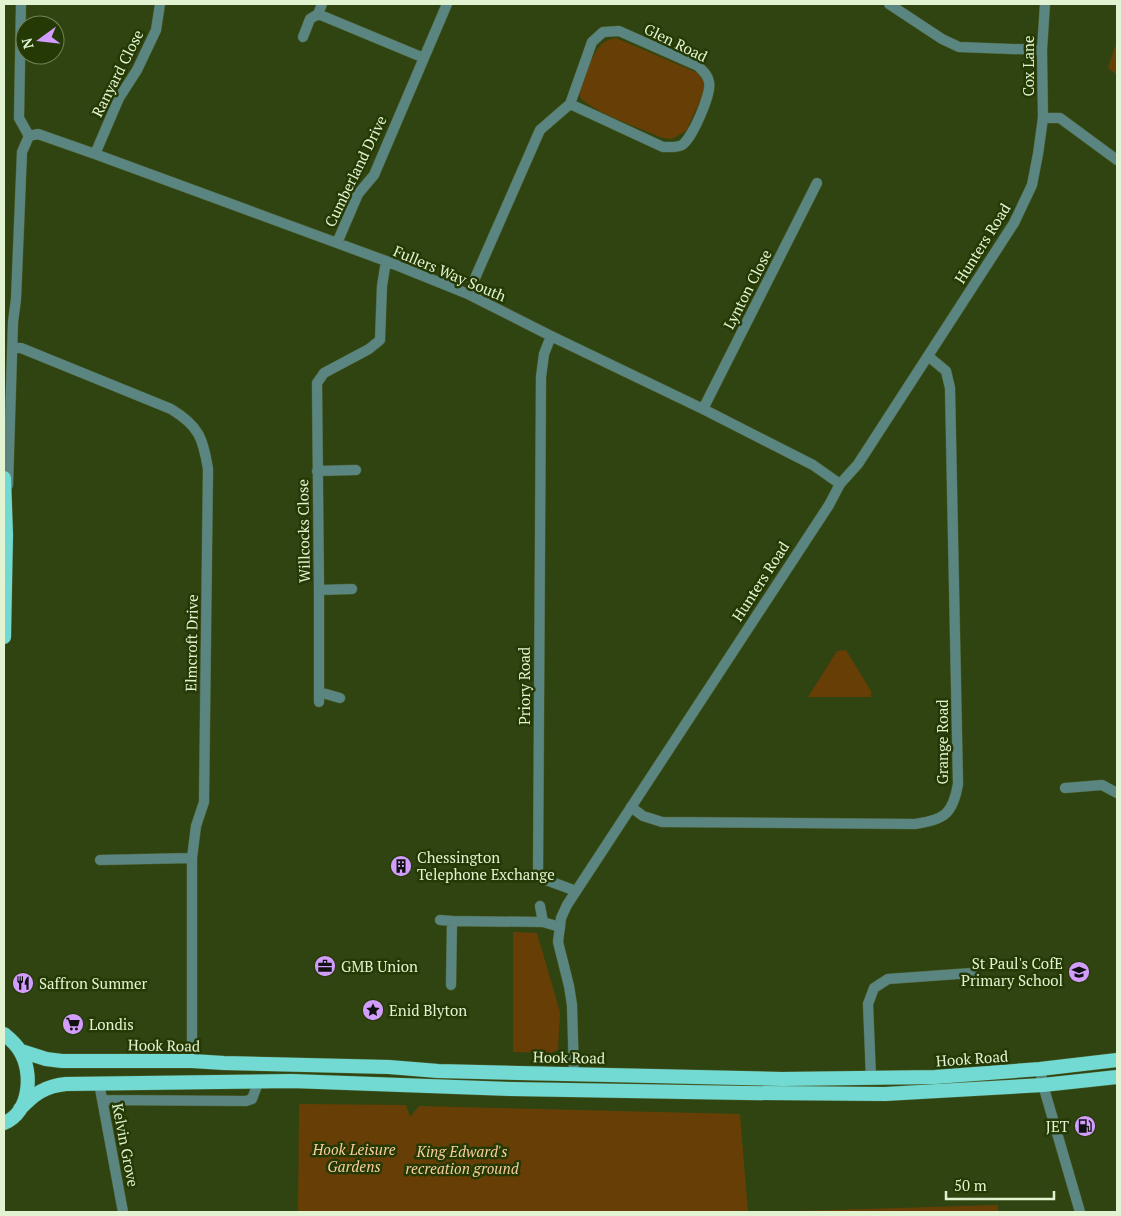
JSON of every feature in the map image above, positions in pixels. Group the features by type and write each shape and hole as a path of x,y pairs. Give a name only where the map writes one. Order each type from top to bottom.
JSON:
{"highway":[{"path":"4,478 6,534 4,637"},
{"path":"4,1034 21,1051 26,1065 27,1093 20,1109"},
{"name":"Hook Road","path":"21,1051 46,1059 62,1061 192,1061 389,1067 438,1071 746,1078 935,1077 1040,1069 1117,1060"},
{"name":"Hook Road","path":"5,1125 36,1093 45,1088 66,1084 292,1082 474,1088 868,1094 978,1090 1117,1077"}],"street":[{"path":"6,534 13,322 16,298 22,152 29,136 21,125 19,118 21,4"},
{"name":"Ranyard Close","path":"95,154 119,98 137,70 156,30 160,4"},
{"name":"Cumberland Drive","path":"337,243 358,194 374,174 447,4"},
{"path":"889,4 942,39 958,47 1042,50"},
{"name":"Cox Lane","path":"1043,118 1042,50 1045,4"},
{"name":"Cox Lane","path":"1044,15 1050,4"},
{"path":"303,37 310,19 320,9 424,58"},
{"name":"Glen Road","path":"468,294 540,130 570,104 592,42 603,32 619,31 698,66 706,74 710,83 710,92 689,139 682,145 672,147 663,147 570,104"},
{"path":"1043,118 1060,118 1117,160"},
{"name":"Hunters Road","path":"574,1074 574,1020 569,986 558,942 564,912 840,484 858,464 1014,223 1032,185 1043,118"},
{"name":"Fullers Way South","path":"29,136 38,134 95,154 386,261 468,294 813,465 840,484"},
{"name":"Lynton Close","path":"703,409 817,183"},
{"name":"Willcocks Close","path":"340,698 319,697 317,383 324,373 369,349 380,340 382,286 386,261"},
{"name":"Priory Road","path":"551,336 544,354 540,377 538,878 576,891"},
{"name":"Elmcroft Drive","path":"12,348 21,348 171,409 183,416 199,432 205,449 208,469 204,802 196,826 192,858 192,1061"},
{"name":"Grange Road","path":"631,807 643,816 662,822 914,824 932,822 946,814 955,801 958,784 950,388 946,371 928,356"},
{"name":"Willcocks Close","path":"317,471 356,470"},
{"name":"Willcocks Close","path":"319,590 352,589"},
{"path":"1065,788 1102,785 1117,793"},
{"path":"100,860 192,858"},
{"path":"540,906 544,922"},
{"path":"440,920 544,922 560,928"},
{"path":"452,921 452,985"},
{"path":"871,1078 868,1004 874,988 888,979 972,973"},
{"path":"1040,1069 1080,1212"},
{"name":"Kelvin Grove","path":"99,1083 124,1212"},
{"path":"102,1100 246,1101 252,1099 258,1083"}],"green space":[{"path":"616,38 698,73 703,81 705,90 686,131 672,139 663,138 592,107 580,96 582,79 592,58 603,43"},
{"path":"1117,40 1117,75 1108,68"},
{"path":"846,650 871,691 871,697 808,697 837,651"},
{"path":"513,932 537,933 560,1012 558,1050 550,1053 513,1052"},
{"name":"King Edward's recreation ground","path":"299,1104 406,1105 410,1117 419,1106 740,1114 748,1212 298,1212"},
{"path":"998,1205 998,1212 758,1212"}],"place":[{"name":"Chessington Telephone Exchange","path":"401,866"},
{"name":"GMB Union","path":"325,966"},
{"name":"St Paul's CofE Primary School","path":"1079,972"},
{"name":"Saffron Summer","path":"23,983"},
{"name":"Enid Blyton","path":"373,1010"},
{"name":"Londis","path":"73,1024"},
{"name":"JET","path":"1085,1126"}],"park label":[{"name":"Hook Leisure Gardens","path":"354,1158"}]}
